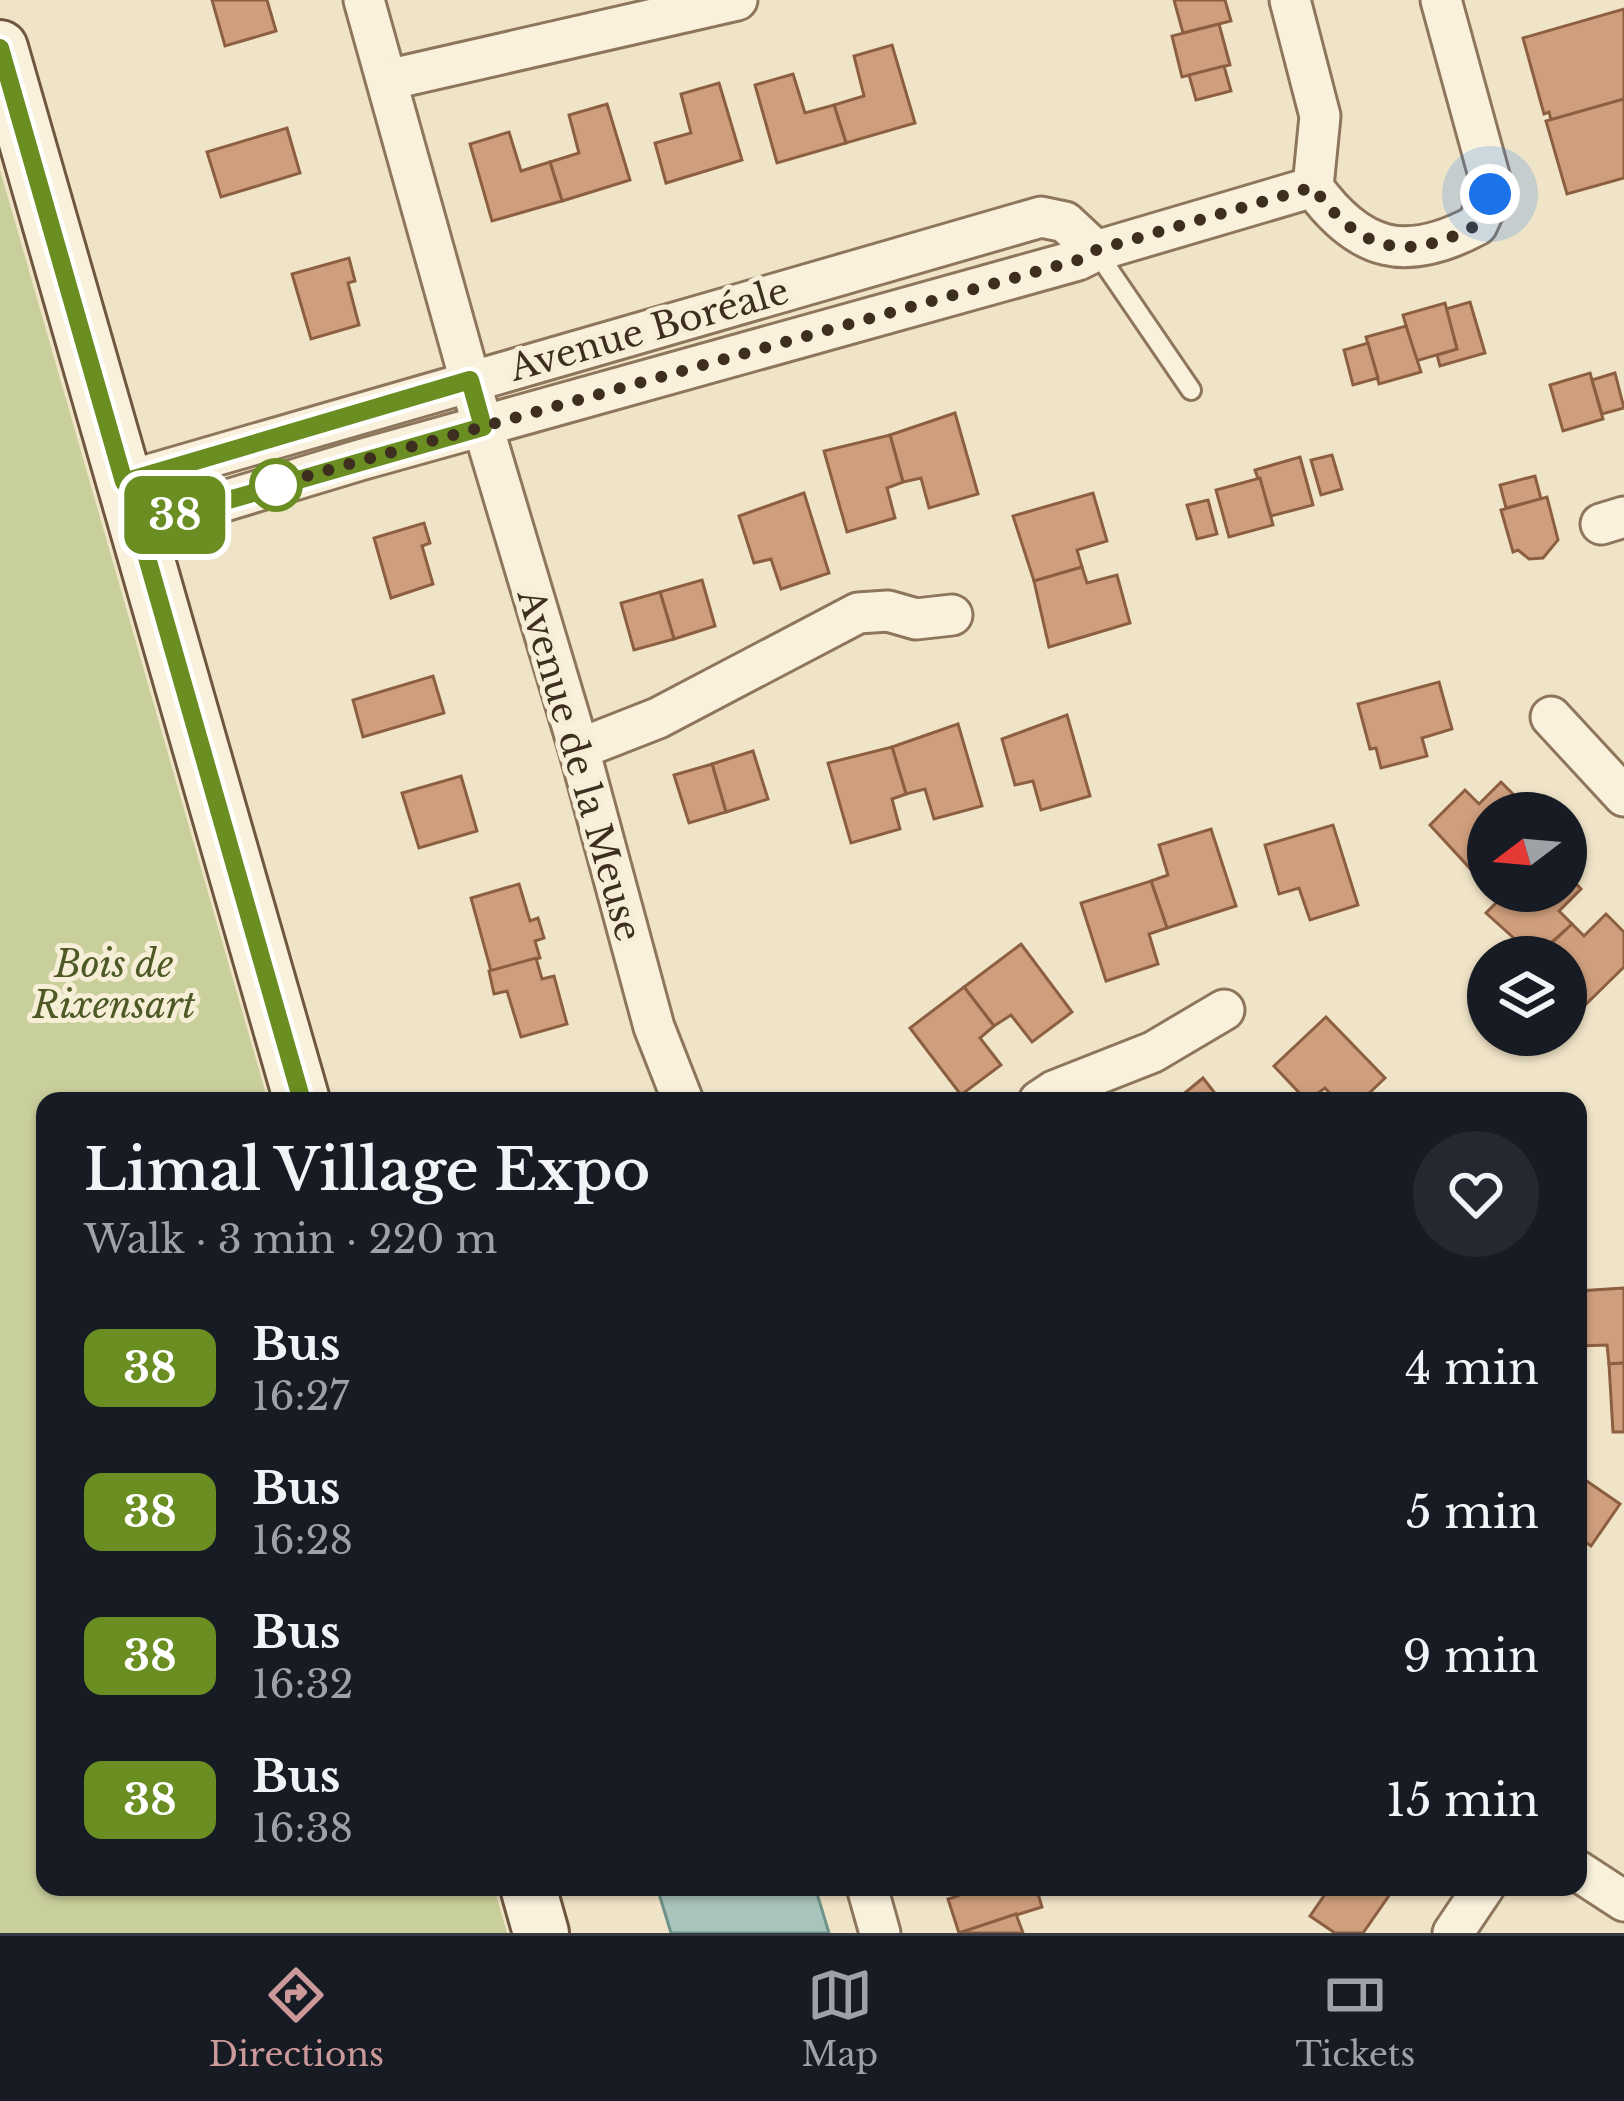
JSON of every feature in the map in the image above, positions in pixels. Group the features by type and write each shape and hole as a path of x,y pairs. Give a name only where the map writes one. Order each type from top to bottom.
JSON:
{"street":[{"name":"Avenue de la Meuse","path":"364,0 654,1027 679,1092"},
{"path":"387,80 737,0"},
{"path":"1290,0 1320,116 1313,187 1357,233 1384,247 1416,248 1462,232 1481,219 1490,179 1441,0"},
{"path":"0,48 299,1092"},
{"path":"1096,250 1313,187"},
{"name":"Avenue Boréale","path":"1040,217 1065,222 1096,250 1078,260 483,427 131,504 470,380 1040,217"},
{"path":"579,749 658,718 858,613 888,611 916,619 952,614"},
{"path":"1551,717 1624,796"},
{"path":"1051,1092 1153,1052 1224,1010"},
{"path":"1587,1876 1624,1901"},
{"path":"531,1896 541,1933"},
{"path":"870,1896 880,1933"},
{"path":"1453,1933 1478,1896"}],"lane":[{"name":"Avenue Boréale","path":"1096,250 1191,390"}],"green space":[{"name":"Bois de Rixensart","path":"0,170 265,1092 36,1092 36,1896 497,1896 507,1933 0,1933"}],"water":[{"path":"660,1896 818,1896 829,1933 671,1933"}],"building":[{"path":"212,0 267,0 276,31 225,46"},
{"path":"1174,0 1225,0 1231,21 1183,33"},
{"path":"1624,9 1624,99 1551,120 1549,112 1544,114 1523,38"},
{"path":"1219,24 1230,65 1182,77 1172,36"},
{"path":"892,45 915,123 846,143 834,105 864,96 854,56"},
{"path":"1224,66 1231,91 1196,100 1189,75"},
{"path":"793,74 805,113 834,105 846,143 777,163 755,85"},
{"path":"719,83 742,160 666,183 655,143 691,133 681,94"},
{"path":"1624,99 1624,178 1567,194 1546,121"},
{"path":"607,104 630,180 562,201 550,162 579,153 569,115"},
{"path":"287,128 300,173 221,197 207,152"},
{"path":"509,132 521,171 550,162 562,201 492,221 470,144"},
{"path":"349,258 355,281 348,283 359,325 311,339 292,274"},
{"path":"1470,302 1485,353 1440,366 1437,355 1457,349 1446,309"},
{"path":"1445,303 1457,349 1416,361 1403,315"},
{"path":"1406,326 1421,372 1379,384 1366,337"},
{"path":"1368,343 1378,378 1353,385 1344,350"},
{"path":"1590,373 1603,419 1563,431 1550,385"},
{"path":"1615,373 1624,408 1602,414 1592,380"},
{"path":"955,413 978,494 929,508 921,478 903,482 890,435"},
{"path":"890,435 903,482 887,488 895,518 847,532 824,451"},
{"path":"1332,455 1342,489 1321,495 1311,460"},
{"path":"1300,457 1313,505 1271,516 1255,470"},
{"path":"1535,476 1541,499 1506,508 1500,485"},
{"path":"1260,478 1273,525 1229,537 1216,490"},
{"path":"804,493 829,573 781,589 771,559 754,563 739,516"},
{"path":"1093,493 1107,541 1077,550 1082,567 1034,581 1013,516"},
{"path":"1547,497 1558,540 1543,558 1529,559 1518,550 1513,552 1501,510"},
{"path":"1208,500 1217,534 1197,539 1187,505"},
{"path":"424,523 430,543 422,546 433,584 391,598 374,538"},
{"path":"1082,567 1087,583 1117,575 1130,623 1049,647 1034,581"},
{"path":"702,580 715,626 674,639 660,592"},
{"path":"660,592 674,639 634,650 621,603"},
{"path":"433,676 444,713 363,737 353,700"},
{"path":"1439,682 1452,729 1422,738 1427,756 1381,768 1376,748 1370,749 1358,704"},
{"path":"1067,715 1090,796 1041,810 1033,781 1015,785 1002,739"},
{"path":"958,724 982,806 934,819 925,789 906,794 892,747"},
{"path":"892,747 906,794 892,799 900,829 851,843 828,763"},
{"path":"753,751 768,799 726,812 712,764"},
{"path":"712,764 726,812 689,823 674,775"},
{"path":"461,776 477,831 419,848 402,793"},
{"path":"1501,782 1511,792 1491,792"},
{"path":"1467,792 1467,865 1430,825"},
{"path":"1333,825 1358,905 1310,920 1299,888 1279,894 1265,845"},
{"path":"1211,829 1236,906 1167,928 1151,881 1168,875 1159,845"},
{"path":"1151,881 1167,928 1149,934 1158,964 1106,981 1081,903"},
{"path":"519,884 530,921 538,918 544,938 535,941 540,958 491,971 471,898"},
{"path":"1560,912 1572,924 1559,936 1512,936 1486,913"},
{"path":"1606,914 1624,932 1624,967 1587,1003 1587,936"},
{"path":"1572,924 1584,936 1559,936"},
{"path":"1021,944 1072,1012 1032,1042 1011,1015 994,1026 964,987"},
{"path":"536,958 542,979 554,976 567,1024 521,1037 507,991 494,994 489,971"},
{"path":"964,987 994,1026 980,1038 1001,1065 959,1092 910,1028"},
{"path":"1326,1017 1385,1078 1370,1092 1329,1092 1325,1088 1299,1092 1274,1066"},
{"path":"1203,1078 1214,1092 1186,1092"},
{"path":"1624,1288 1624,1363 1609,1364 1607,1345 1587,1346 1587,1290"},
{"path":"1624,1363 1624,1432 1613,1432 1609,1364"},
{"path":"1587,1481 1620,1504 1591,1546 1587,1543"},
{"path":"1039,1896 1042,1907 959,1933 948,1899"},
{"path":"1324,1896 1389,1896 1363,1933 1335,1933 1310,1916"},
{"path":"1016,1914 1023,1933 959,1933"}],"bus line":[{"name":"38","path":"0,48 124,482 470,380 483,427 138,526 299,1092"}],"route":[{"path":"276,485 271,486 1078,260 1096,250 1313,187 1326,205 1366,239 1406,249 1477,225 1490,194"}]}
